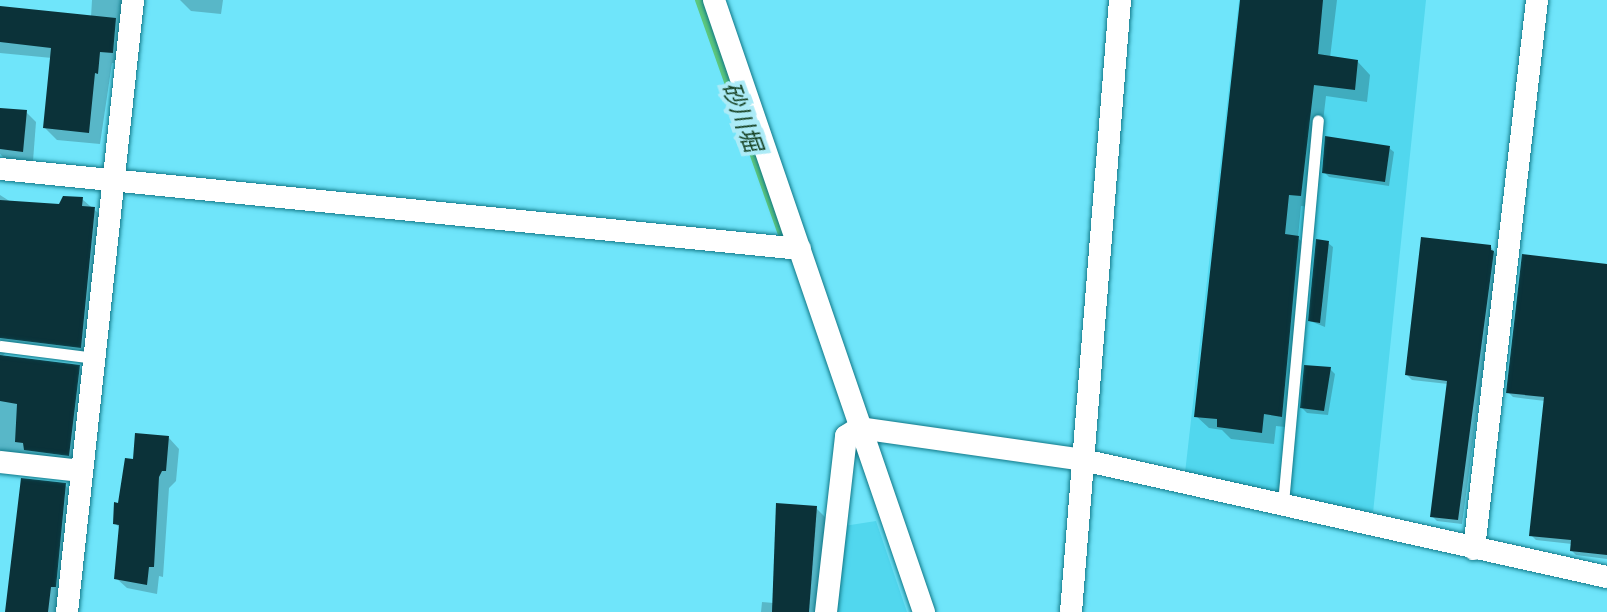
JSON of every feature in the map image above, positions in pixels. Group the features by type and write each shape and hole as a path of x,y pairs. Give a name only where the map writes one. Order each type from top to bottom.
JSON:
{"street":[{"path":"67,612 115,179 129,0"},
{"path":"714,0 924,612"},
{"path":"1071,612 1120,0"},
{"path":"1474,549 1537,0"},
{"path":"0,169 800,249"},
{"path":"826,612 846,436 859,428 1083,460 1607,577"},
{"path":"0,462 82,471"}],"lane":[{"path":"1283,503 1318,121"},
{"path":"0,346 95,358"}],"shaded area":[{"path":"1239,0 1426,0 1373,513 1185,473"},
{"path":"876,521 907,612 835,612 844,526"}],"building":[{"path":"1240,0 1323,0 1318,54 1358,60 1355,90 1314,85 1301,196 1289,195 1285,234 1299,236 1282,417 1264,414 1262,433 1217,427 1217,419 1194,417"},
{"path":"0,6 116,18 113,53 100,52 98,74 95,73 89,133 43,128 51,48 0,42"},
{"path":"0,108 27,110 23,152 0,149"},
{"path":"1325,136 1390,146 1385,182 1322,173"},
{"path":"63,196 83,197 82,206 95,207 81,348 0,338 0,200 59,204"},
{"path":"1421,237 1491,245 1494,251 1458,520 1430,517 1447,381 1405,375"},
{"path":"1316,239 1329,241 1320,323 1308,321"},
{"path":"1522,254 1607,264 1607,555 1570,551 1571,540 1529,536 1544,397 1506,393"},
{"path":"0,355 80,365 69,456 24,450 23,443 15,442 17,404 0,401"},
{"path":"1304,365 1331,367 1324,411 1300,408"},
{"path":"135,433 169,436 166,471 162,471 159,477 154,567 149,567 147,585 114,579 119,525 113,524 114,502 118,503 125,458 133,459"},
{"path":"21,478 66,483 56,587 51,587 48,612 5,612"},
{"path":"776,503 817,506 809,612 772,612"}],"waterway":[{"name":"砂川堀","path":"699,0 782,234"}]}
